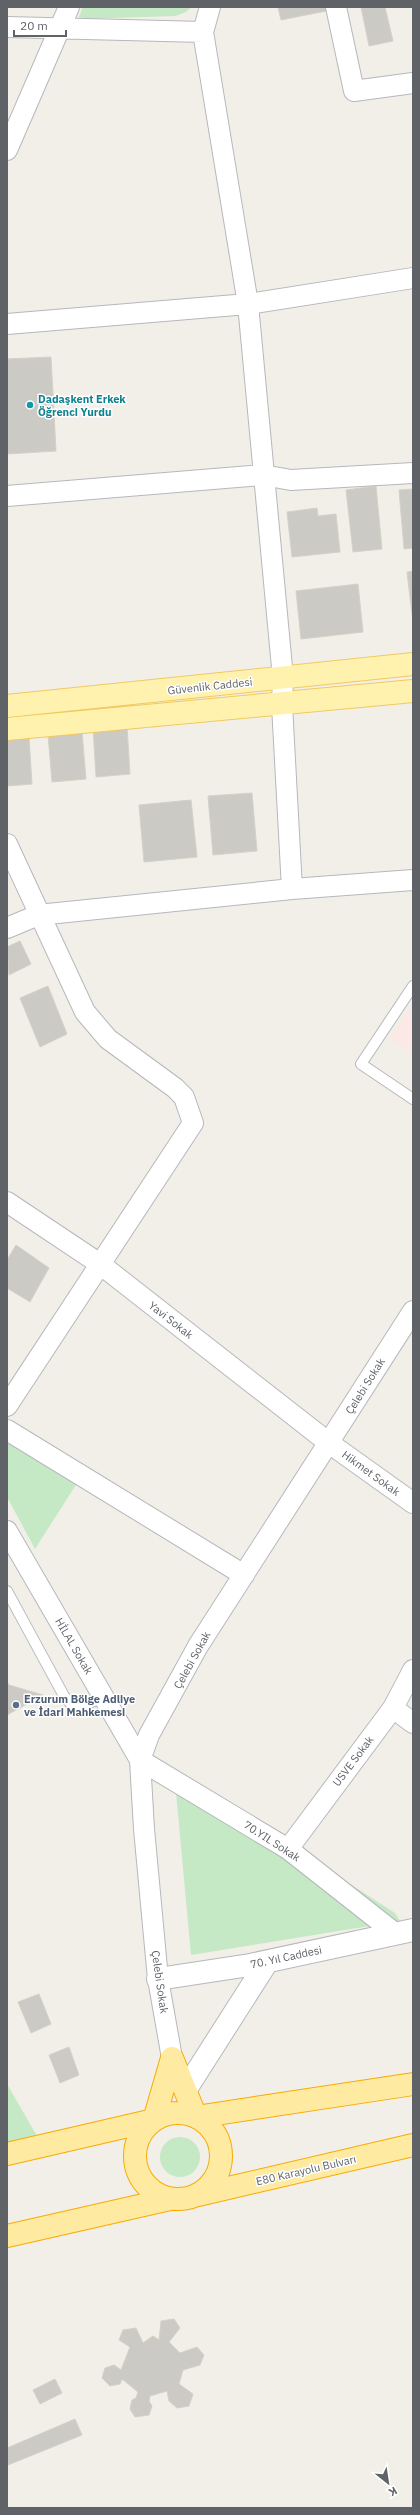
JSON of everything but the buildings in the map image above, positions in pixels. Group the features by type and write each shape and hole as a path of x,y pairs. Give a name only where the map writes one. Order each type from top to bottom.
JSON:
{"highway":[{"path":"172,2058 186,2089 196,2117"},
{"path":"170,2199 156,2194 145,2185 137,2172 135,2158 136,2143 144,2130 154,2120 172,2058"},
{"path":"196,2117 413,2084"},
{"path":"7,2154 154,2120 168,2114 183,2113 196,2117 208,2124 216,2135 221,2148 221,2162 217,2175 209,2187 198,2195 185,2199 170,2199 7,2236"},
{"name":"E80 Karayolu Bulvarı","path":"198,2195 413,2145"}],"main road":[{"name":"Güvenlik Caddesi","path":"7,706 413,664"},
{"path":"7,729 282,705 413,691"}],"street":[{"path":"7,150 69,7"},
{"path":"210,7 203,32 248,304 283,678 282,705 292,889"},
{"path":"336,7 354,91 413,83"},
{"path":"7,27 60,27 203,32"},
{"path":"7,324 248,304 413,278"},
{"path":"7,496 263,474 291,480 413,473"},
{"path":"7,844 38,915 85,1012 108,1039 175,1088 184,1097 193,1123 7,1406"},
{"path":"7,928 38,915 292,889 413,880"},
{"name":"Yavi Sokak","path":"7,1202 100,1264 329,1443"},
{"name":"Çelebi Sokak","path":"172,2058 158,1979 144,1829 140,1760 149,1735 198,1646 413,1311"},
{"path":"7,1430 244,1575"},
{"name":"Hikmet Sokak","path":"329,1443 413,1503"},
{"name":"HİLAL Sokak","path":"7,1531 140,1760"},
{"name":"USVE Sokak","path":"288,1849 393,1708 413,1670"},
{"path":"393,1708 413,1723"},
{"name":"70.YIL Sokak","path":"140,1760 288,1849 405,1932"},
{"name":"70. Yıl Caddesi","path":"158,1979 267,1962 405,1932"},
{"path":"186,2089 267,1962"}],"lane":[{"path":"413,986 361,1064 413,1099"},
{"path":"7,1590 64,1696 72,1705 85,1705 104,1697"}],"shaded area":[{"path":"413,1004 413,1055 390,1038"}],"green space":[{"path":"83,7 191,7 186,12 175,16 78,19"},
{"path":"7,1440 79,1480 35,1549 7,1497"},
{"path":"174,1770 395,1913 400,1921 191,1955"},
{"path":"7,2084 37,2136 7,2142"},
{"path":"184,2137 191,2140 197,2146 200,2157 199,2165 191,2174 184,2177 176,2177 169,2174 161,2165 160,2153 163,2146 172,2138"}],"place":[{"name":"Dadaşkent Erkek Öğrenci Yurdu","path":"30,405"},
{"name":"Erzurum Bölge Adliye ve İdari Mahkemesi","path":"16,1705"}]}
